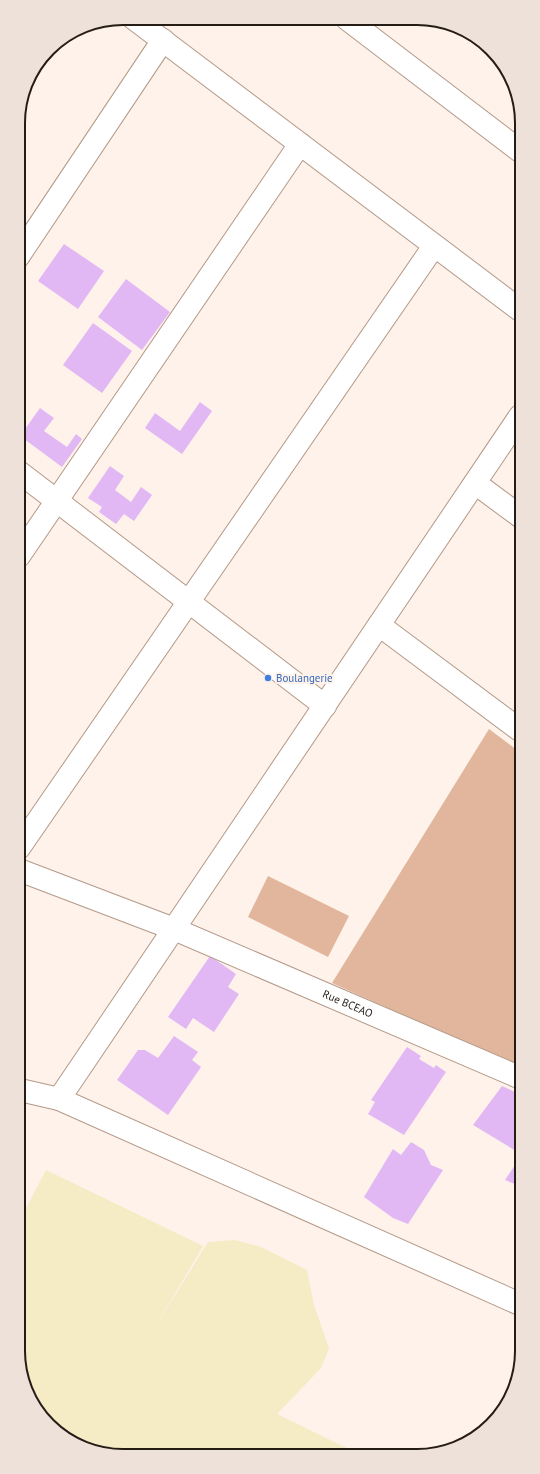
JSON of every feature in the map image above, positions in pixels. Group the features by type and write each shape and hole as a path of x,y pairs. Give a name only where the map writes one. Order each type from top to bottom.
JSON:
{"street":[{"path":"143,25 515,306"},
{"path":"354,25 515,148"},
{"path":"25,247 163,40"},
{"path":"25,547 300,144"},
{"path":"25,839 434,246"},
{"path":"59,1099 515,424"},
{"path":"25,477 325,706"},
{"path":"476,483 515,513"},
{"path":"379,625 515,727"},
{"name":"Rue BCEAO","path":"25,872 174,929 515,1075"},
{"path":"25,1091 59,1099 515,1302"}],"shaded area":[{"path":"489,729 515,748 515,1065 332,983"},
{"path":"268,876 349,916 328,957 248,917"}],"sand":[{"path":"46,1170 203,1246 154,1329 208,1242 235,1240 261,1247 307,1270 314,1305 329,1348 321,1368 277,1414 349,1449 123,1449 91,1444 63,1429 45,1411 30,1383 27,1370 25,1357 25,1210"}],"building":[{"path":"64,244 104,271 78,309 38,281"},
{"path":"126,279 170,312 142,350 98,317"},
{"path":"93,323 132,351 102,393 63,365"},
{"path":"200,402 212,411 182,454 145,428 155,413 180,431"},
{"path":"40,408 54,418 44,431 67,447 76,434 82,439 62,467 25,440 25,429"},
{"path":"110,466 124,476 115,490 131,502 141,487 152,495 134,521 124,514 116,524 99,512 102,507 88,498"},
{"path":"210,956 236,974 228,987 239,994 214,1032 193,1018 186,1029 168,1017"},
{"path":"174,1036 198,1052 192,1060 201,1067 168,1115 117,1080 138,1050 145,1050 158,1058"},
{"path":"407,1047 421,1056 419,1059 434,1068 436,1065 446,1072 404,1135 368,1114 375,1102 371,1100"},
{"path":"502,1086 515,1092 515,1150 473,1125"},
{"path":"411,1142 424,1150 431,1165 443,1170 408,1224 393,1218 364,1197 393,1149 401,1155"},
{"path":"515,1165 515,1184 505,1180"}],"place":[{"name":"Boulangerie","path":"268,678"}]}
